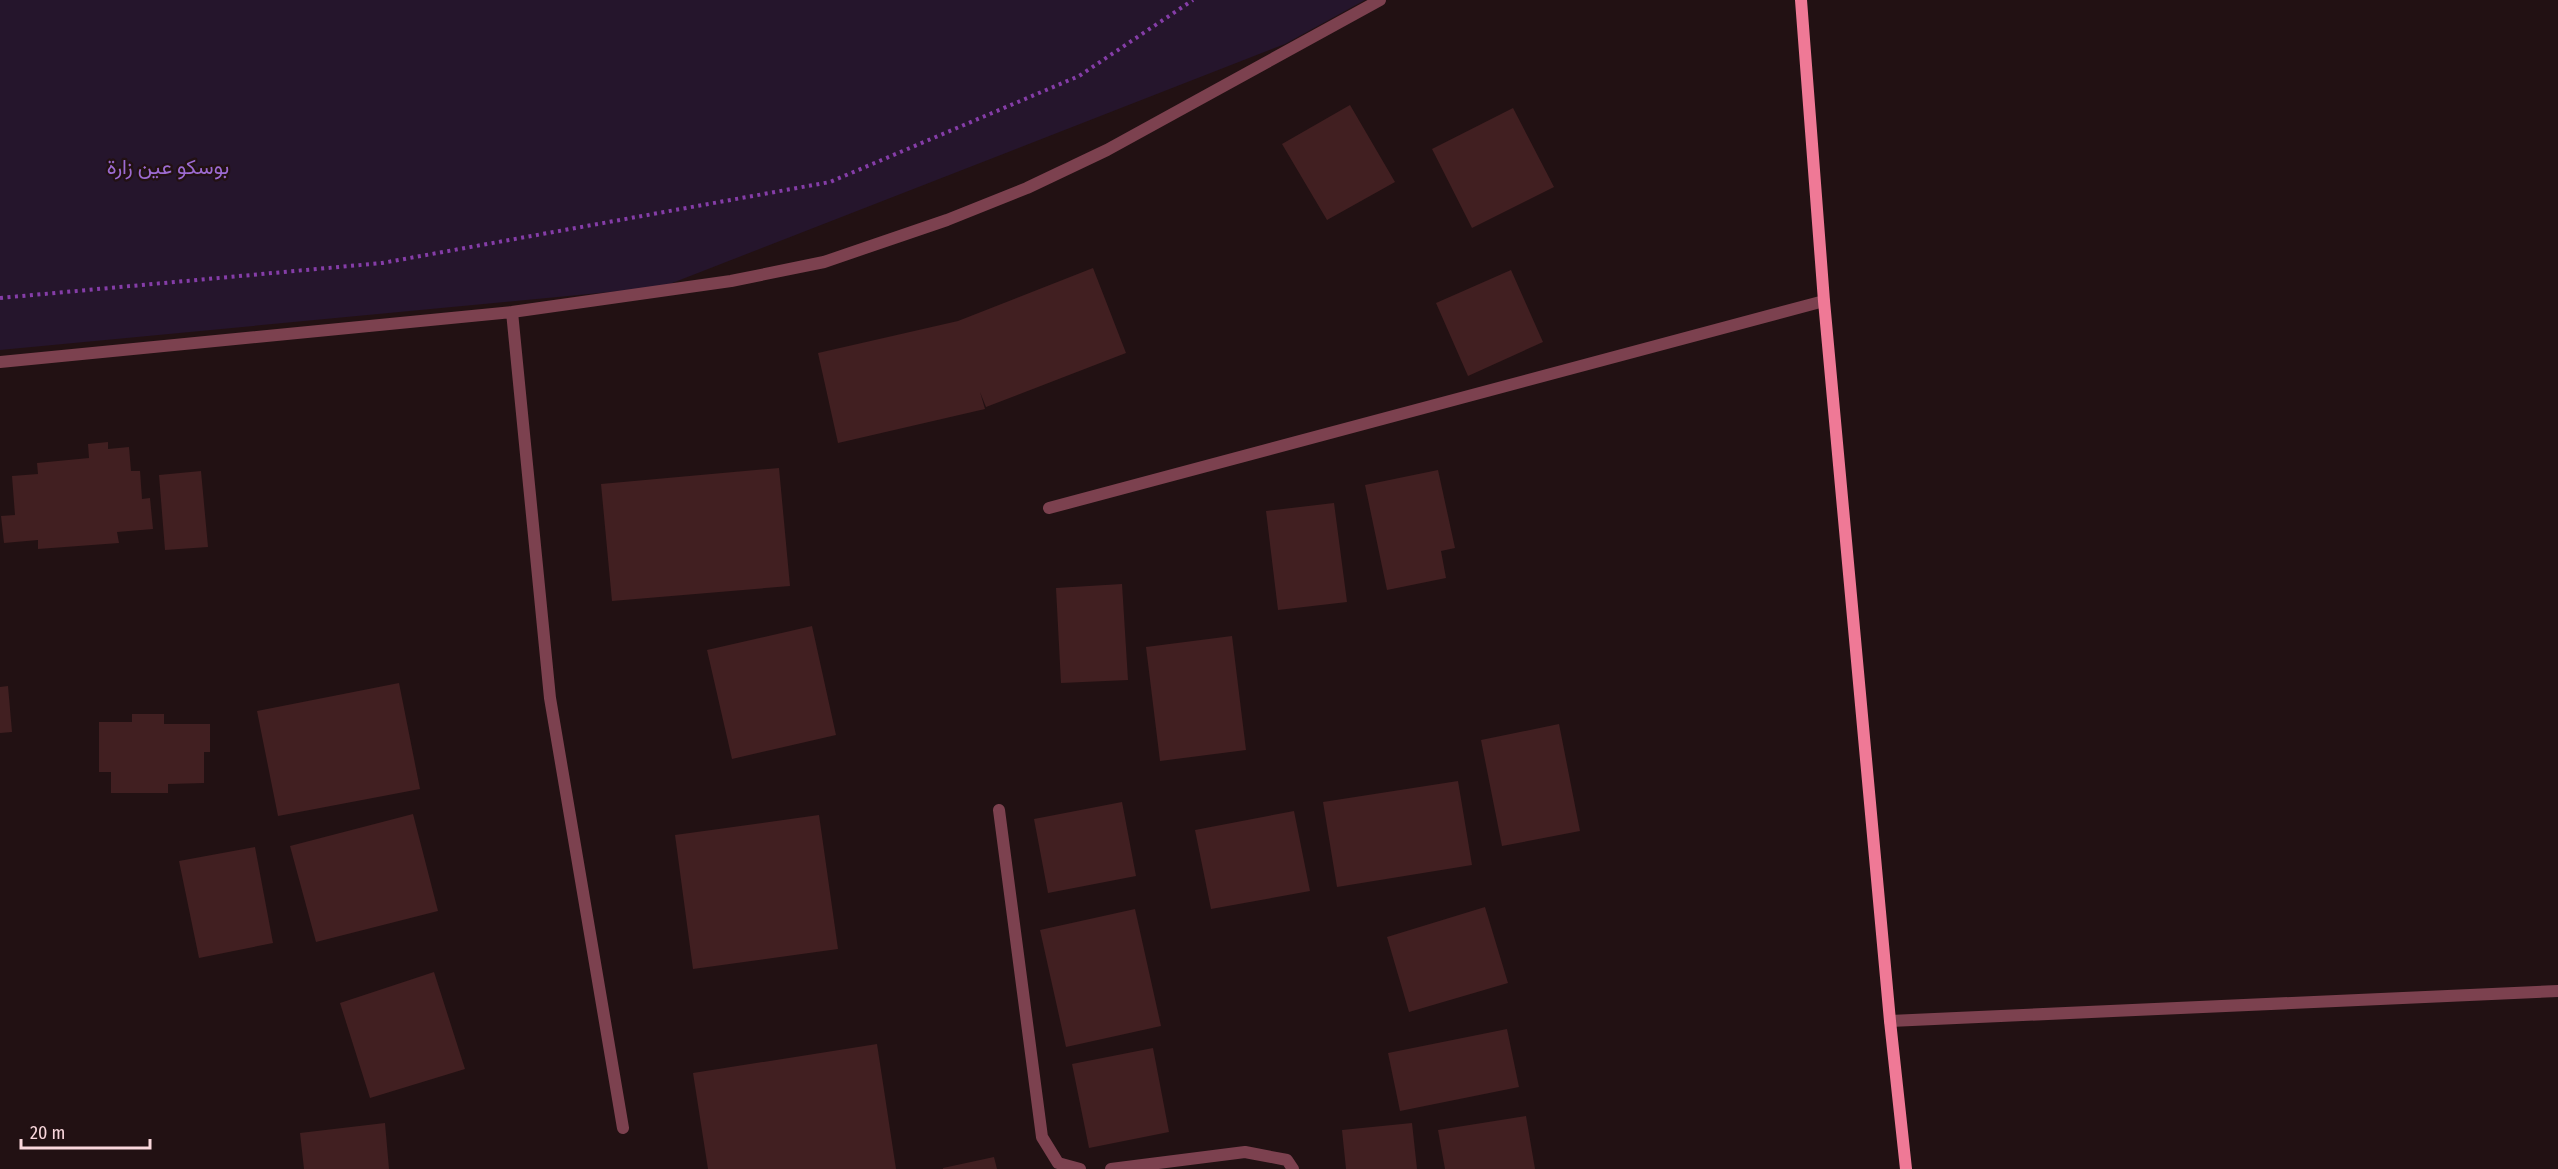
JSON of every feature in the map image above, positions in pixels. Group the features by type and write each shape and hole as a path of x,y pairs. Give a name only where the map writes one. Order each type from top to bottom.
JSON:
{"main road":[{"path":"1801,0 1824,301 1890,1021 1906,1169"}],"street":[{"path":"0,362 512,312 731,281 824,262 947,220 1026,188 1107,150 1380,0"},
{"path":"1049,508 1824,301"},
{"path":"512,312 550,698 623,1128"},
{"path":"999,810 1042,1137 1058,1163 1080,1169"},
{"path":"1890,1021 2558,991"},
{"path":"1111,1169 1245,1152 1287,1160 1293,1169"}],"path":[{"path":"0,298 381,263 830,182 1079,76 1193,0"}],"green space":[{"name":"بوسكو عين زارة","path":"0,0 1365,0 1285,44 662,287 0,350"}],"building":[{"path":"1350,105 1395,182 1327,220 1282,144"},
{"path":"1513,108 1554,187 1472,228 1432,149"},
{"path":"1093,268 1126,353 986,407 980,392 985,409 838,443 818,353 958,321"},
{"path":"1511,270 1543,342 1468,376 1436,303"},
{"path":"108,442 108,449 129,447 131,471 140,471 142,499 150,498 153,529 117,532 119,543 38,549 38,540 4,543 1,516 15,515 12,476 38,474 37,463 89,458 88,444"},
{"path":"779,468 790,586 612,601 601,484"},
{"path":"1438,470 1455,548 1441,551 1446,578 1387,590 1365,485"},
{"path":"201,471 208,547 165,550 159,475"},
{"path":"1334,503 1347,602 1278,610 1266,511"},
{"path":"1122,584 1128,680 1061,683 1056,588"},
{"path":"812,626 836,735 732,759 707,650"},
{"path":"1232,636 1246,750 1160,761 1146,647"},
{"path":"399,683 420,789 278,816 257,711"},
{"path":"8,686 12,732 0,733 0,687"},
{"path":"132,714 164,714 164,724 210,724 210,752 204,752 204,783 168,784 168,793 111,793 111,772 99,772 99,722 132,722"},
{"path":"1559,724 1580,831 1502,846 1481,740"},
{"path":"1458,781 1472,865 1337,887 1323,802"},
{"path":"1122,802 1136,876 1048,893 1034,819"},
{"path":"1294,811 1310,891 1211,909 1195,830"},
{"path":"413,814 438,911 316,942 290,846"},
{"path":"819,815 838,949 693,969 675,835"},
{"path":"255,847 273,943 199,958 179,861"},
{"path":"1485,907 1508,983 1409,1012 1387,937"},
{"path":"1135,909 1161,1026 1066,1047 1040,930"},
{"path":"434,972 465,1069 370,1098 340,1003"},
{"path":"1507,1029 1519,1087 1400,1111 1388,1053"},
{"path":"877,1044 896,1169 708,1169 693,1073"},
{"path":"1153,1048 1169,1132 1089,1148 1072,1064"},
{"path":"1526,1116 1535,1169 1445,1169 1438,1130"},
{"path":"385,1123 389,1169 304,1169 300,1133"},
{"path":"1412,1123 1417,1169 1346,1169 1342,1130"},
{"path":"994,1157 997,1169 943,1169 943,1168"}]}
